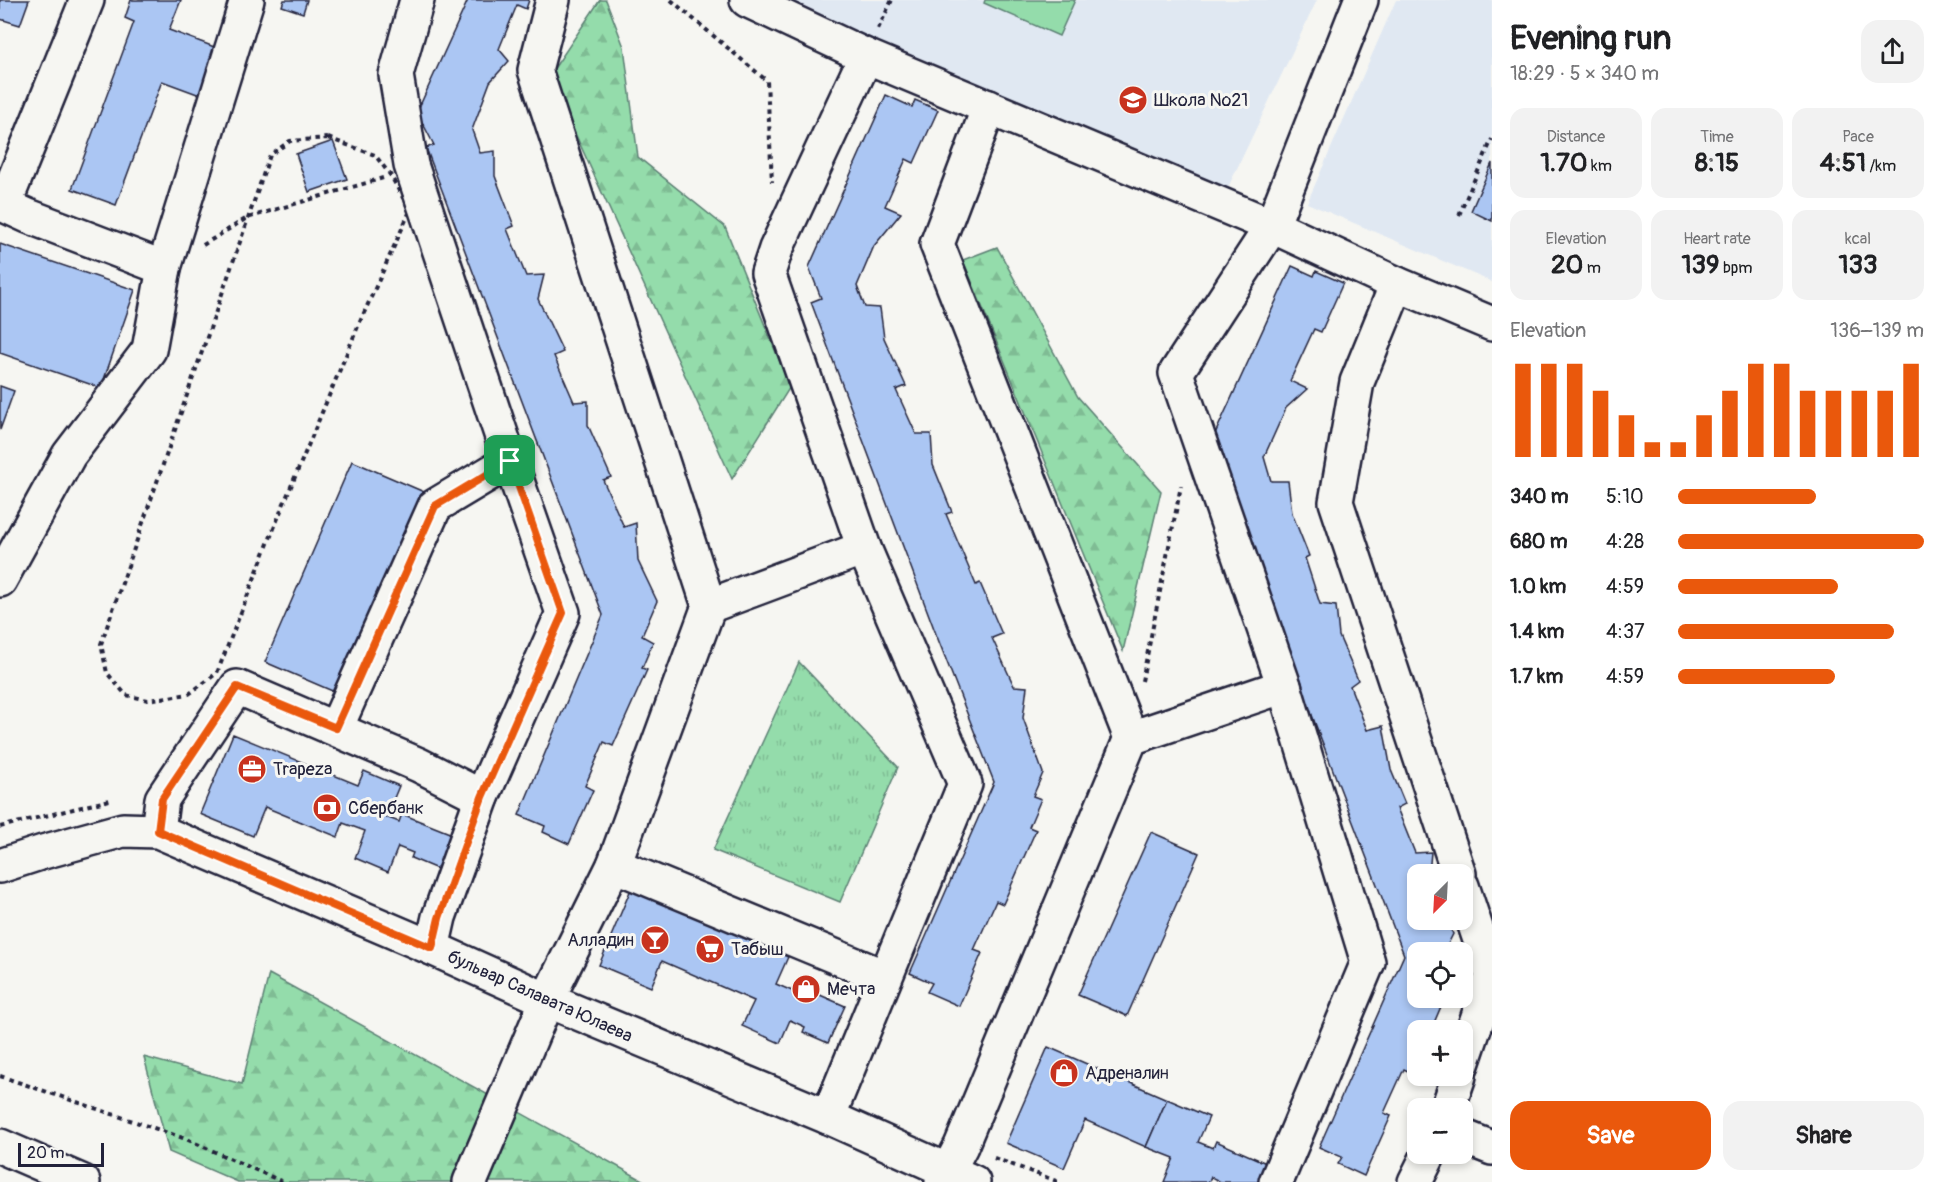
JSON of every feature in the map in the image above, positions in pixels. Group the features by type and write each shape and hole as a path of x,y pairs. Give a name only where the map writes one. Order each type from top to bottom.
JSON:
{"street":[{"path":"87,0 4,205 164,268"},
{"path":"0,580 69,455 149,350 164,268 248,0"},
{"path":"417,0 396,75 401,170 510,461 563,613 482,797 439,918 432,948"},
{"path":"470,1182 547,1000 614,865 709,606 534,70 553,0"},
{"path":"747,0 866,56 1272,226 1397,284 1492,324"},
{"path":"1276,1182 1368,962 1284,686 1176,373 1272,226 1361,0"},
{"path":"828,1117 965,784 864,548 768,273 776,249 866,56"},
{"path":"954,1178 961,1146 1131,738 937,244 989,107"},
{"path":"1397,284 1357,382 1336,502 1456,864"},
{"path":"336,728 435,506 510,461"},
{"path":"709,606 864,548"},
{"path":"1131,738 1284,686"},
{"path":"158,831 162,799 237,687 419,765 482,797"},
{"name":"бульвар Салавата Юлаева","path":"0,866 123,830 158,831 432,948 547,1000 828,1117 954,1178"},
{"path":"614,865 885,977"},
{"path":"1473,919 1492,975 1473,1031"},
{"path":"1473,1140 1492,1148"},
{"path":"0,1146 83,1182"},
{"path":"1415,1182 1424,1164"}],"path":[{"path":"671,0 767,81 773,193"},
{"path":"328,138 375,155 401,170 410,211 359,324 291,486 217,673 189,694 148,700 126,695 107,673 101,644 270,155 290,141 328,138"},
{"path":"1459,215 1492,139"},
{"path":"164,268 247,218 401,170"},
{"path":"1140,691 1182,482"},
{"path":"0,1076 186,1139 283,1182"}],"shaded area":[{"name":"Школа №21","path":"769,0 1317,0 1222,200"},
{"path":"1396,0 1492,0 1492,282 1307,203"}],"green space":[{"path":"600,0 606,0 624,47 638,157 725,227 790,387 732,479 549,76"},
{"path":"985,0 1075,0 1059,36 984,3"},
{"path":"997,247 1078,397 1161,491 1123,651 963,260"},
{"path":"799,662 898,767 840,902 713,850"},
{"path":"269,974 646,1182 238,1182 169,1152 144,1057 242,1084"}],"building":[{"path":"0,0 29,0 20,25 0,19"},
{"path":"131,0 181,0 169,30 217,48 200,95 162,81 116,205 72,189 134,22 125,18"},
{"path":"284,0 307,0 303,13 282,6"},
{"path":"468,0 529,0 526,9 517,5 499,49 509,61 490,82 472,130 480,153 495,151 495,176 514,226 507,229 526,276 544,275 538,299 563,352 554,356 574,402 588,401 588,425 611,477 603,480 624,527 636,523 638,561 657,601 642,636 653,642 642,668 647,670 613,746 604,742 585,786 593,790 569,844 543,832 545,826 519,815 603,615 426,148 434,145 417,112"},
{"path":"886,95 912,107 915,100 938,110 914,163 906,159 885,206 901,213 874,246 857,286 865,307 880,308 884,338 906,386 896,390 916,434 931,434 933,465 952,512 946,514 976,585 980,583 1002,634 992,638 1014,686 1027,687 1023,718 1043,773 1033,796 1041,799 1029,827 1036,830 1003,904 996,901 974,950 982,953 959,1006 927,992 932,983 910,973 994,782 811,302 821,298 809,267"},
{"path":"333,141 347,179 309,192 296,154"},
{"path":"1492,163 1492,221 1471,211"},
{"path":"0,244 135,290 101,388 0,353"},
{"path":"1292,266 1314,276 1316,271 1343,283 1321,332 1314,329 1290,381 1307,389 1286,408 1264,457 1271,481 1288,481 1292,513 1309,556 1305,558 1320,604 1336,606 1339,636 1358,680 1350,686 1367,730 1383,726 1391,770 1405,804 1397,808 1415,853 1431,852 1430,864 1407,864 1407,930 1451,930 1453,934 1449,942 1407,942 1407,1008 1440,1008 1435,1020 1407,1020 1407,1070 1404,1069 1384,1113 1391,1116 1364,1176 1338,1164 1342,1157 1319,1147 1404,955 1219,473 1228,470 1214,436"},
{"path":"0,386 14,391 0,430"},
{"path":"352,461 431,495 344,696 265,662"},
{"path":"233,734 358,785 364,771 399,786 386,817 399,822 402,814 452,834 437,869 411,858 413,853 398,847 388,872 355,858 365,831 343,823 338,837 265,807 253,836 200,814"},
{"path":"1151,832 1199,853 1127,1016 1078,995"},
{"path":"631,889 788,957 776,984 792,991 795,984 845,1006 828,1043 803,1032 805,1027 790,1020 780,1043 742,1026 754,1001 662,961 651,987 599,965"},
{"path":"1048,1047 1167,1099 1146,1147 1085,1120 1064,1168 1006,1143"},
{"path":"1167,1099 1209,1117 1198,1142 1213,1148 1216,1141 1266,1163 1258,1182 1221,1182 1211,1177 1209,1182 1164,1182 1174,1158 1146,1147"}],"place":[{"name":"Школа №21","path":"1133,100"},
{"name":"Trapeza","path":"252,769"},
{"name":"Сбербанк","path":"327,808"},
{"name":"Алладин","path":"655,940"},
{"name":"Табыш","path":"710,949"},
{"name":"Мечта","path":"806,989"},
{"name":"Адреналин","path":"1064,1073"}],"route":[{"path":"510,461 563,613 482,797 439,918 432,948 158,831 162,799 237,687 336,728 435,506 510,461"}]}
